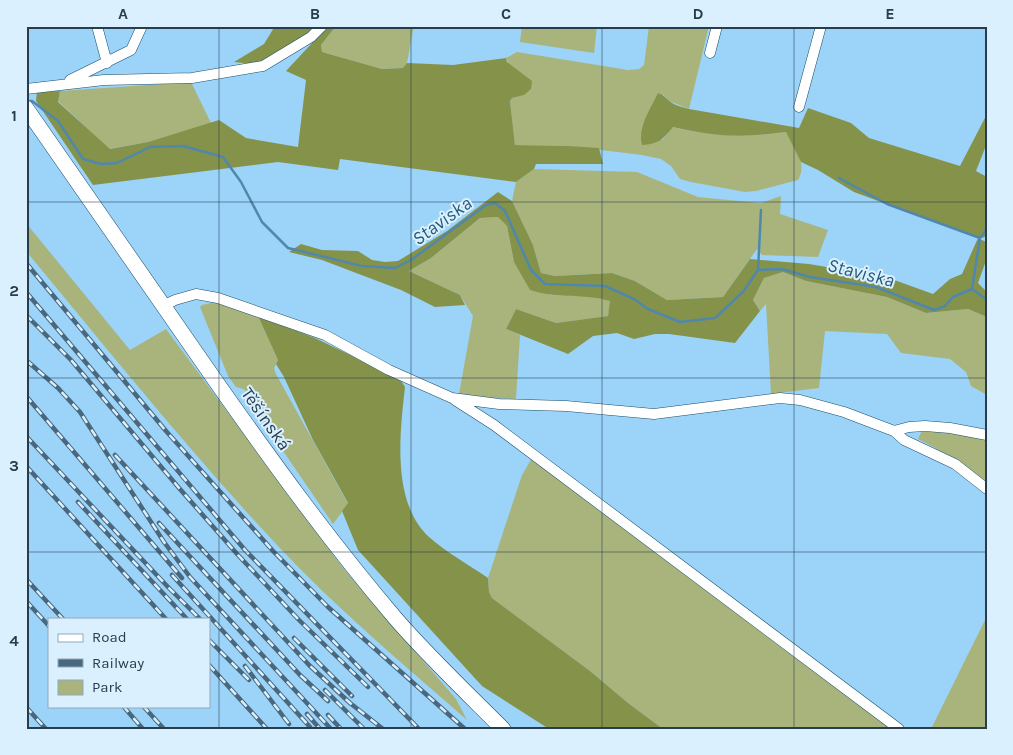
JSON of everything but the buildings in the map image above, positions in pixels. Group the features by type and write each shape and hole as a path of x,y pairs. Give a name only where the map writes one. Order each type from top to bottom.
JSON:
{"main road":[{"name":"Těšínská","path":"26,108 268,455 349,562 398,620 469,696 503,729"}],"street":[{"path":"97,26 107,63"},
{"path":"65,83 131,50 142,26"},
{"path":"26,89 104,80 192,78 263,66 311,37 322,26"},
{"path":"710,53 717,26"},
{"path":"799,107 821,26"},
{"path":"163,306 175,300 196,294 227,300 324,335 389,370 452,398 494,425 899,729"},
{"path":"452,398 499,404 566,406 654,414 780,398 800,400 844,412 894,431 904,440 955,464 987,489"},
{"path":"894,431 909,427 925,426 950,428 987,435"}],"green space":[{"path":"275,26 336,26 321,45 322,52 382,69 403,68 407,63 453,65 506,58 507,62 532,81 531,89 524,95 512,98 510,101 515,145 599,148 603,164 536,164 534,169 516,182 340,159 338,170 278,162 93,185 36,101 37,92 60,91 58,102 110,149 148,142 219,120 246,138 298,147 306,80 286,71 312,43 252,64 234,62 264,44"},
{"path":"336,26 414,26 407,63 403,68 382,69 322,52 321,45"},
{"path":"522,26 597,26 594,53 520,42"},
{"path":"649,26 709,26 689,109 669,101 663,94 662,140 673,127 730,135 786,132 801,161 801,174 798,180 745,192 680,179 671,166 661,159 642,155 568,146 515,145 510,101 512,98 524,95 506,58 517,52 628,70 639,69 644,65"},
{"path":"191,82 211,123 148,142 109,149 58,101 60,91"},
{"path":"658,93 670,102 689,109 799,128 808,108 851,123 869,138 960,166 987,114 987,143 976,171 987,177 987,236 979,239 987,242 987,258 978,283 987,292 987,317 968,309 926,313 887,297 806,281 783,272 764,278 753,300 760,311 735,343 669,334 655,334 634,339 617,333 593,336 568,354 506,329 516,309 556,323 608,316 610,301 590,297 540,293 530,290 514,262 507,226 498,217 480,218 431,258 409,271 460,295 465,305 435,307 401,290 322,260 289,252 301,244 322,250 358,251 372,260 398,261 447,231 498,192 512,201 533,245 541,273 555,276 612,273 635,281 667,300 723,297 750,259 809,264 886,277 933,294 950,279 962,274 978,238 854,192 801,162 786,132 730,136 673,127 660,140 642,145 641,132 643,125"},
{"path":"534,169 637,172 698,197 761,203 781,196 780,214 828,230 818,257 762,255 757,249 723,297 667,300 635,281 612,273 555,276 541,273 533,245 512,201 516,182"},
{"path":"498,217 507,226 514,262 550,295 593,296 611,301 608,316 556,323 516,309 506,329 520,335 516,399 459,394 473,316 460,295 409,271 431,258 480,218"},
{"path":"26,223 130,350 166,329 343,568 456,699 467,720 322,591 277,545 212,473 26,251"},
{"path":"783,272 806,281 887,297 926,313 968,309 987,317 987,395 971,386 966,372 950,359 901,353 887,334 825,331 819,388 771,394 766,304 760,311 753,300 764,278"},
{"path":"215,302 223,303 258,316 278,360 274,368 276,374 348,504 333,524 251,404 247,392 236,387 228,376 200,307"},
{"path":"258,316 315,338 400,379 405,387 400,445 403,486 417,522 436,543 488,578 489,592 492,598 590,671 663,729 549,729 482,686 358,550 342,511 348,503 313,440 284,377 276,364 278,360"},
{"path":"923,428 987,437 987,483 954,459 918,439"},
{"path":"532,458 892,729 663,729 628,703 590,671 492,598 489,592 488,578 522,475"},
{"path":"987,616 987,729 931,729"}],"waterway":[{"name":"Staviska","path":"26,101 32,101 58,121 83,159 101,164 117,163 150,147 183,146 223,157 241,182 262,222 288,248 362,266 395,268 411,260 486,205 495,203 505,211 531,270 545,284 605,286 634,299 648,309 680,322 715,318 743,292 758,270 782,269 810,277 876,287 934,310 945,306 953,297 972,289 987,300"},
{"path":"839,178 887,204 980,238"},
{"path":"758,270 761,210"},
{"path":"972,289 980,238 987,229"}],"railway":[{"path":"26,263 166,431 273,551 328,607 465,729"},
{"path":"26,292 245,550 419,729"},
{"path":"26,315 71,360 238,555 299,620 368,687"},
{"path":"26,360 58,388 80,412 164,542 190,577 331,729"},
{"path":"26,396 182,578"},
{"path":"26,436 199,618"},
{"path":"115,455 309,665 350,703 383,729"},
{"path":"26,466 165,618"},
{"path":"78,502 186,618"},
{"path":"159,523 300,675 328,701"},
{"path":"172,575 310,727"},
{"path":"26,579 62,618"},
{"path":"26,601 48,625"},
{"path":"294,638 352,696"},
{"path":"210,641 249,680"},
{"path":"210,666 267,729"},
{"path":"245,666 289,724"},
{"path":"325,690 364,729"},
{"path":"26,707 46,729"},
{"path":"125,708 143,729"},
{"path":"145,708 164,729"},
{"path":"307,714 320,729"},
{"path":"328,715 341,729"}]}
